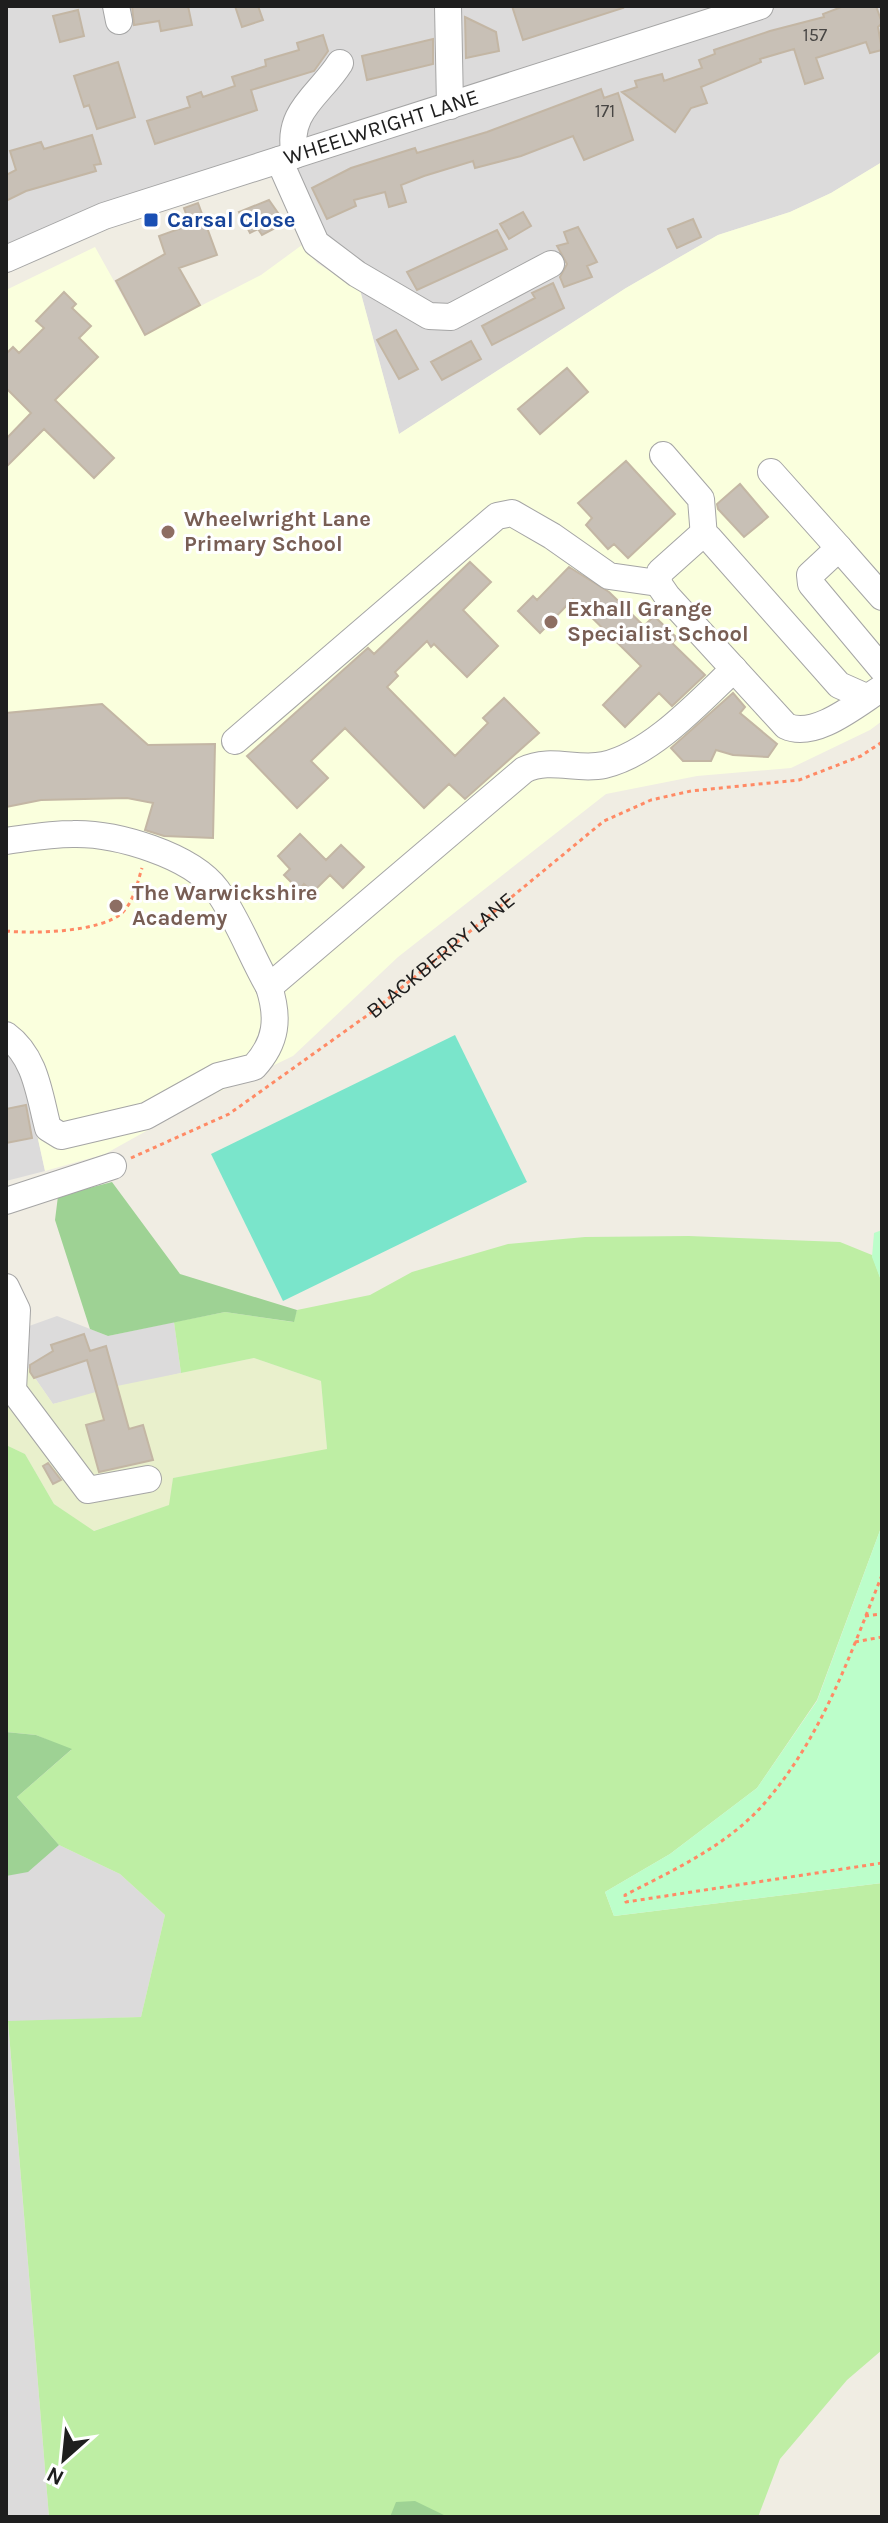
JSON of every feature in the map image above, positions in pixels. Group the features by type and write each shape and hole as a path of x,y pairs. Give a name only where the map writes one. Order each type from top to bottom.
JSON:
{"street":[{"path":"448,6 450,106"},
{"name":"WHEELWRIGHT LANE","path":"6,259 104,216 750,7"},
{"path":"340,63 303,106 294,124 287,157 316,243 357,274 429,316 451,317 538,262"},
{"path":"663,455 701,499 704,537"},
{"path":"771,472 882,597"},
{"path":"235,741 497,516 512,513 609,576 658,583 734,669 793,729 808,729 826,722 874,693"},
{"path":"658,583 660,572 704,537"},
{"path":"704,537 713,542 839,685 874,693"},
{"path":"839,548 812,572 810,581 882,669"},
{"path":"269,987 524,770 541,764 603,765 613,761 664,734 734,669"},
{"path":"6,841 77,833 148,849 182,860 202,873 218,891 269,987 275,1004 275,1034 254,1067 218,1076 146,1116 61,1136 48,1128 30,1061 20,1045 6,1035"},
{"path":"6,1201 113,1166"},
{"path":"6,1287 17,1310 13,1390 88,1490 148,1479"}],"path":[{"name":"BLACKBERRY LANE","path":"113,1166 229,1114 372,1012 604,821 651,800 691,791 799,780 861,756 882,742"},
{"path":"6,931 106,924 123,912 134,896 148,849"},
{"path":"882,1575 812,1735 761,1807 721,1841 625,1895 626,1902 882,1863"},
{"path":"865,1616 882,1614"},
{"path":"855,1642 882,1637"}],"shaded area":[{"path":"6,6 882,6 882,162 831,193 790,212 718,235 626,288 399,434 360,290 325,242 288,145 74,217 6,244"},
{"name":"Exhall Grange Specialist School","path":"882,162 882,721 870,730 791,768 697,776 606,794 398,957 293,1056 200,1101 105,1154 45,1171 24,1075 6,1045 6,290 95,247 144,335 261,275 302,245 317,263 360,290 399,434 626,288 718,235 790,212 831,193"},
{"path":"6,1045 24,1075 45,1171 6,1181"},
{"path":"6,1312 24,1362 53,1404 117,1386 254,1358 321,1381 327,1450 173,1478 170,1505 93,1531 54,1504 25,1454 6,1445"},
{"path":"57,1316 108,1336 174,1322 181,1373 53,1404 23,1361 18,1330"},
{"path":"6,1841 59,1845 120,1874 165,1915 141,2017 8,2022 49,2517 6,2517"}],"green space":[{"path":"455,1035 527,1182 283,1301 211,1154"},
{"path":"112,1182 180,1274 297,1310 294,1322 225,1312 108,1336 90,1329 55,1220 58,1196"},
{"path":"882,1230 882,1283 872,1257 874,1233"},
{"path":"689,1236 840,1242 872,1255 882,1283 882,1525 817,1700 757,1788 670,1854 605,1892 614,1916 882,1883 882,2350 847,2380 780,2459 758,2517 49,2517 8,2021 141,2017 165,1915 120,1874 59,1845 17,1797 71,1750 36,1735 6,1732 6,1445 25,1454 54,1504 94,1531 169,1505 173,1478 327,1449 321,1381 254,1358 181,1373 174,1322 225,1312 293,1322 297,1310 370,1295 412,1272 508,1244 585,1237"},
{"path":"882,1525 882,1883 614,1916 605,1892 670,1854 757,1788 817,1701"},
{"path":"6,1732 36,1735 72,1749 17,1797 59,1845 28,1872 6,1876"},
{"path":"415,2501 448,2517 390,2517 396,2502"}],"building":[{"path":"132,6 188,6 192,25 161,31 159,21 134,25"},
{"path":"235,6 258,6 263,20 242,27"},
{"path":"512,6 622,6 623,8 523,40"},
{"path":"844,6 876,6 882,23 878,27 882,50 870,53 866,42 816,58 823,78 805,84 794,49 760,59 761,62 701,87 707,103 691,108 675,132 622,92 637,87 635,81 662,74 664,81 702,68 699,60 715,54 714,50 824,17 823,14"},
{"path":"78,10 84,36 60,42 53,16"},
{"path":"465,17 496,32 499,51 466,58"},
{"path":"323,35 328,51 314,71 251,90 257,110 155,144 147,121 190,107 187,97 201,92 203,97 235,86 232,77 266,66 265,60 299,50 297,43"},
{"path":"433,39 433,64 367,80 362,56"},
{"path":"118,62 135,117 97,129 89,105 84,107 74,76"},
{"path":"601,89 604,98 618,93 633,140 584,160 573,136 521,156 475,168 473,161 424,176 401,185 406,202 389,207 385,192 354,200 356,206 327,219 312,188 351,168 415,148 417,153 487,132"},
{"path":"92,135 101,164 94,165 96,171 26,191 6,201 6,175 16,170 10,151 41,142 44,149"},
{"path":"269,200 285,223 262,235 258,229 250,233 239,212"},
{"path":"198,203 217,255 179,268 200,305 145,335 116,281 165,254 159,236 190,225 184,208"},
{"path":"523,212 531,226 509,239 500,224"},
{"path":"693,219 701,237 677,248 668,229"},
{"path":"578,227 597,262 587,266 592,277 564,287 560,277 567,264 557,246 568,243 564,232"},
{"path":"497,230 507,249 417,290 407,272"},
{"path":"553,283 564,308 492,345 482,326 535,298 532,293"},
{"path":"64,292 76,304 72,308 91,326 79,338 98,357 55,400 114,458 94,478 44,429 6,467 6,439 31,413 6,388 6,354 13,347 19,353 44,328 36,321"},
{"path":"396,330 418,369 399,379 377,340"},
{"path":"471,341 481,359 442,380 431,362"},
{"path":"567,368 588,392 540,434 518,409"},
{"path":"626,461 675,514 628,558 614,544 608,549 586,525 592,518 578,503"},
{"path":"740,484 768,517 744,537 717,504"},
{"path":"470,562 491,582 463,610 498,646 467,677 434,644 431,647 427,641 395,672 398,676 387,687 455,756 488,723 483,718 504,698 539,733 465,799 449,784 424,808 345,728 311,761 328,778 297,808 247,756 368,648 374,654"},
{"path":"569,567 609,592 644,626 654,616 677,638 672,643 705,675 672,706 659,693 625,727 603,705 641,666 573,599 540,633 518,611 533,596 537,600"},
{"path":"733,693 745,707 740,713 777,744 768,757 733,755 716,750 711,761 683,761 671,748"},
{"path":"102,704 148,745 215,744 213,838 164,836 145,830 153,803 127,798 41,800 6,807 6,713"},
{"path":"300,834 326,860 341,845 364,867 343,888 330,875 313,892 304,884 299,890 284,875 290,869 278,856"},
{"path":"26,1105 32,1138 6,1143 6,1109"},
{"path":"84,1334 90,1351 106,1346 129,1429 143,1425 153,1460 99,1472 86,1425 104,1420 87,1360 34,1378 30,1372 30,1365 53,1351 51,1345"},
{"path":"48,1463 61,1480 53,1484 43,1466"}],"place":[{"name":"Carsal Close","path":"151,220"},
{"name":"Wheelwright Lane Primary School","path":"168,532"},
{"name":"Exhall Grange Specialist School","path":"551,622"},
{"name":"The Warwickshire Academy","path":"116,906"}]}
